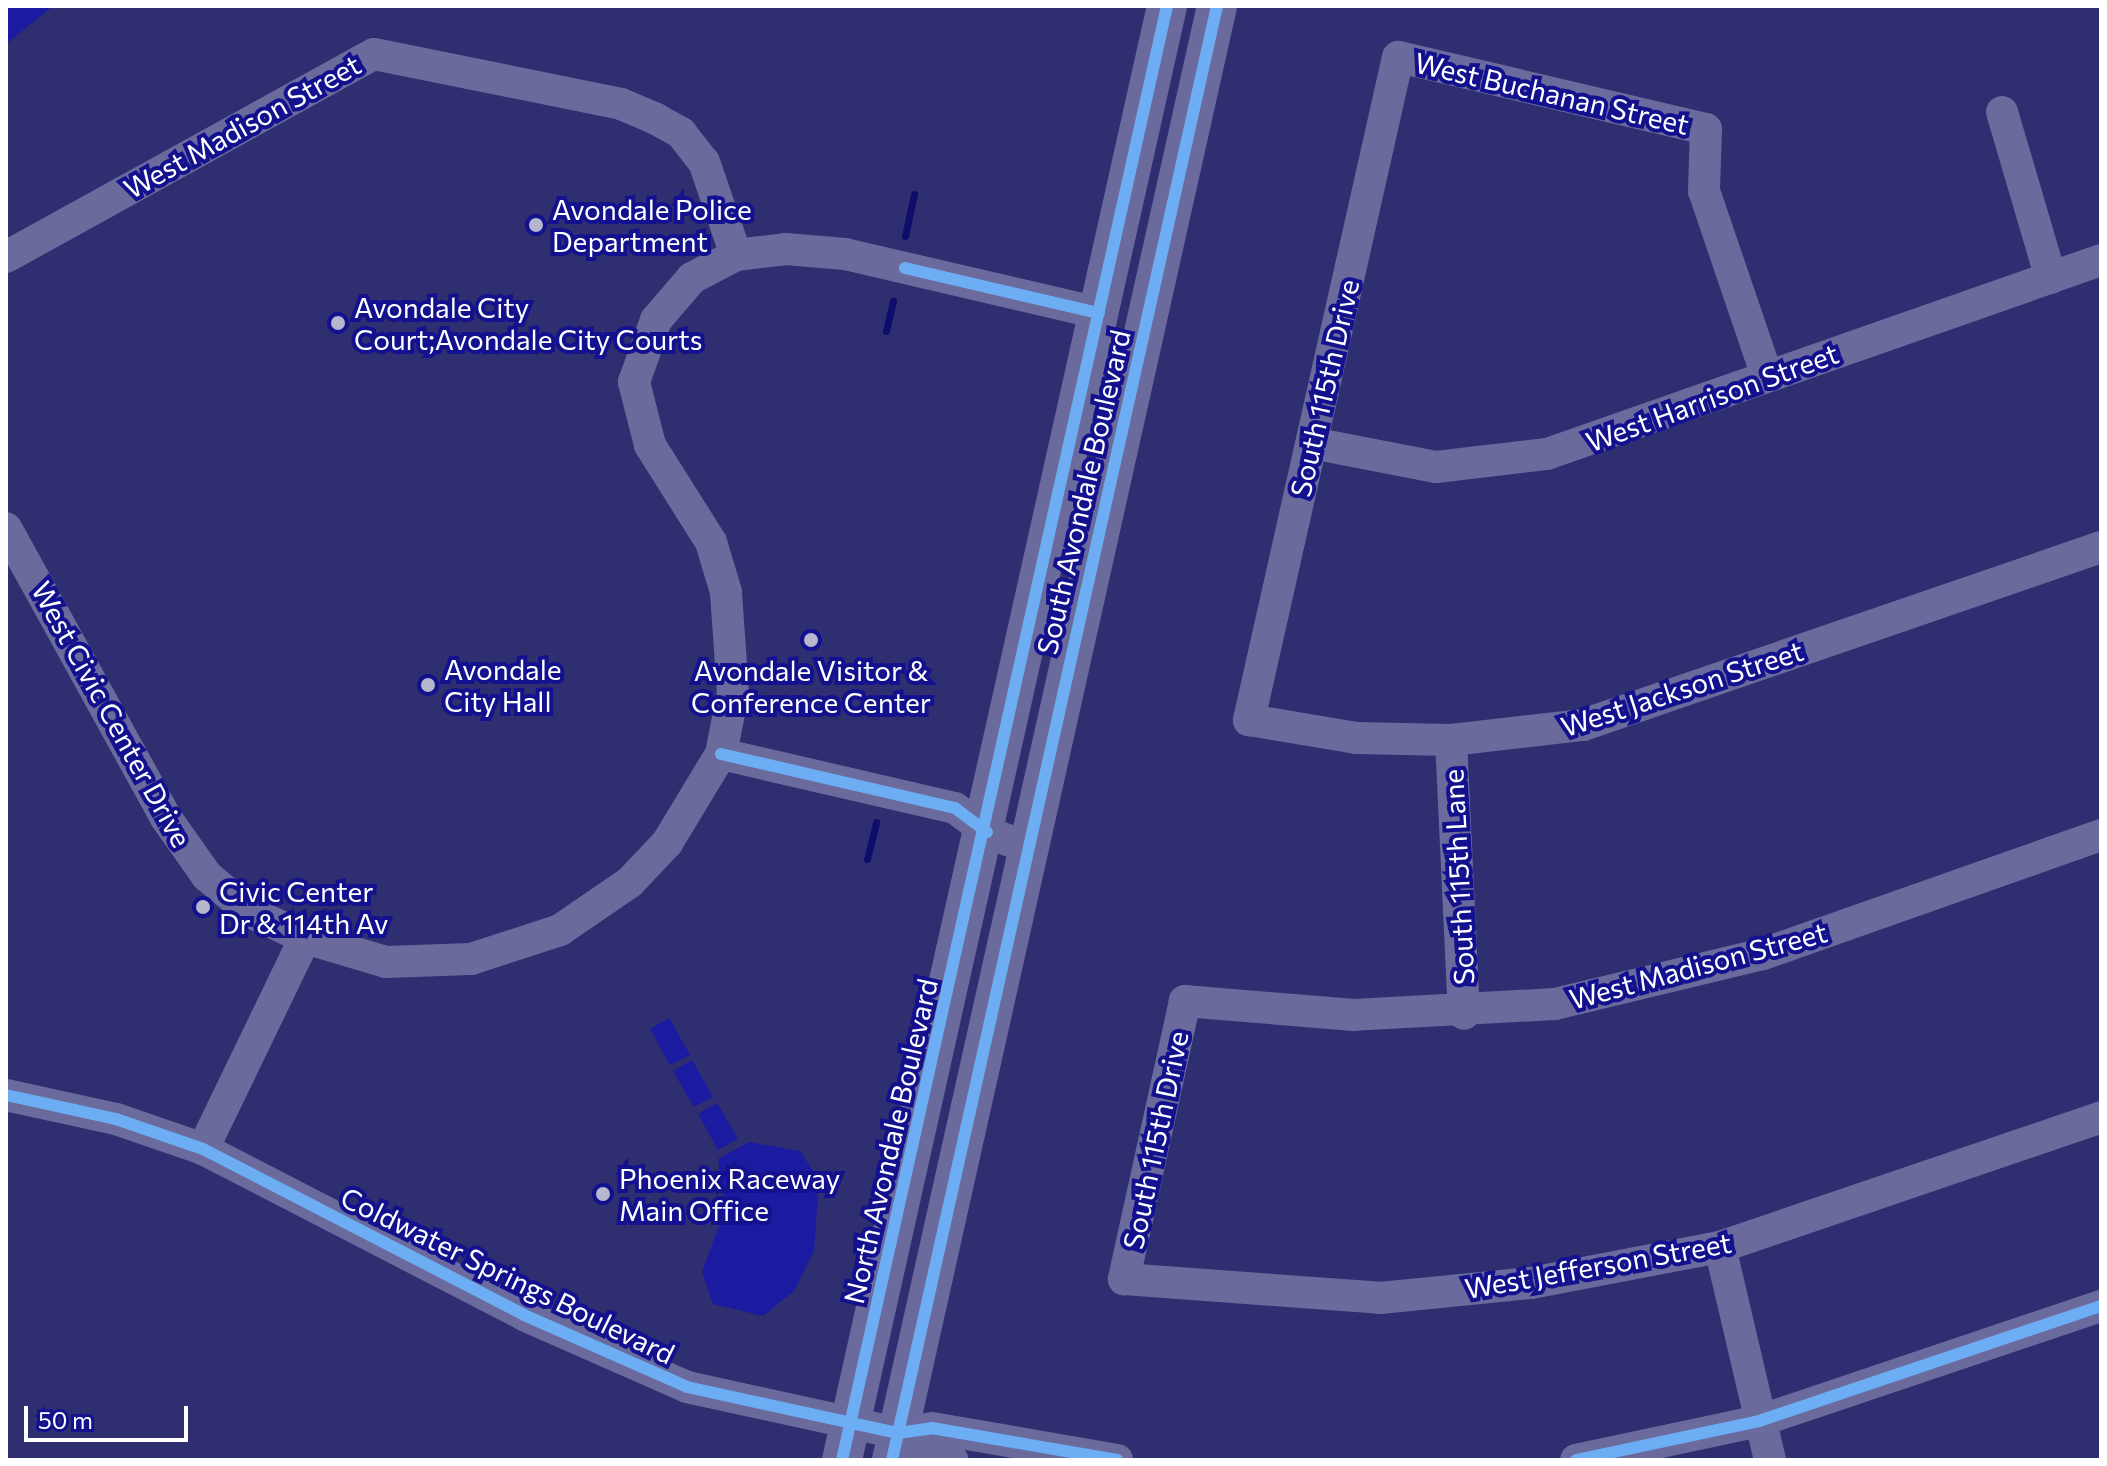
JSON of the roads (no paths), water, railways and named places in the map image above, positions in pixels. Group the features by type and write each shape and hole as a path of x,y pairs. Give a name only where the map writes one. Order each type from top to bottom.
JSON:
{"main road":[{"name":"South Avondale Boulevard","path":"987,832 1167,6"},
{"name":"South Avondale Boulevard","path":"895,1446 1217,6"},
{"path":"1099,313 1146,324"},
{"name":"North Avondale Boulevard","path":"842,1460 987,832"}],"street":[{"name":"West Madison Street","path":"6,257 374,54 621,104 668,126 717,185 736,255"},
{"name":"West Buchanan Street","path":"1398,57 1706,129 1704,191 1767,376"},
{"name":"South 115th Drive","path":"1249,720 1398,57"},
{"path":"2002,112 2051,278"},
{"name":"West Civic Center Drive","path":"6,528 186,850 250,912 305,938 386,962 441,963 560,930 630,882 667,843 721,754 733,693 726,592 711,542 650,445 634,382 644,342 670,302 692,278 736,255 786,249 845,254 1099,313"},
{"name":"West Harrison Street","path":"1312,443 1436,467 1485,465 1547,454 2101,260"},
{"name":"West Jackson Street","path":"1249,720 1356,738 1451,740 1583,725 2101,547"},
{"name":"South 115th Lane","path":"1451,740 1464,1014"},
{"path":"721,754 955,808 987,832 1028,848"},
{"name":"West Madison Street","path":"1185,1001 1354,1015 1464,1014 1609,993 1763,954 2101,835"},
{"path":"203,1149 305,938"},
{"name":"South 115th Drive","path":"1124,1279 1185,1001"},
{"name":"Coldwater Springs Boulevard","path":"6,1095 116,1119 203,1149 640,1371 851,1421 895,1446"},
{"name":"West Jefferson Street","path":"1124,1279 1380,1298 1531,1283 1720,1247 2101,1117"},
{"path":"1720,1247 1770,1460"},
{"path":"1576,1460 1759,1421 2101,1306"},
{"path":"895,1446 932,1428 1117,1460"},
{"path":"895,1446 953,1460"}],"waterway":[{"path":"905,236 914,194"},
{"path":"886,331 893,301"},
{"path":"867,859 876,822"}],"place":[{"name":"Avondale Police Department","path":"536,225"},
{"name":"Avondale City Court;Avondale City Courts","path":"338,323"},
{"name":"Avondale Visitor & Conference Center","path":"811,640"},
{"name":"Avondale City Hall","path":"428,685"},
{"name":"Civic Center Dr & 114th Av","path":"203,907"},
{"name":"Phoenix Raceway Main Office","path":"603,1194"}]}
